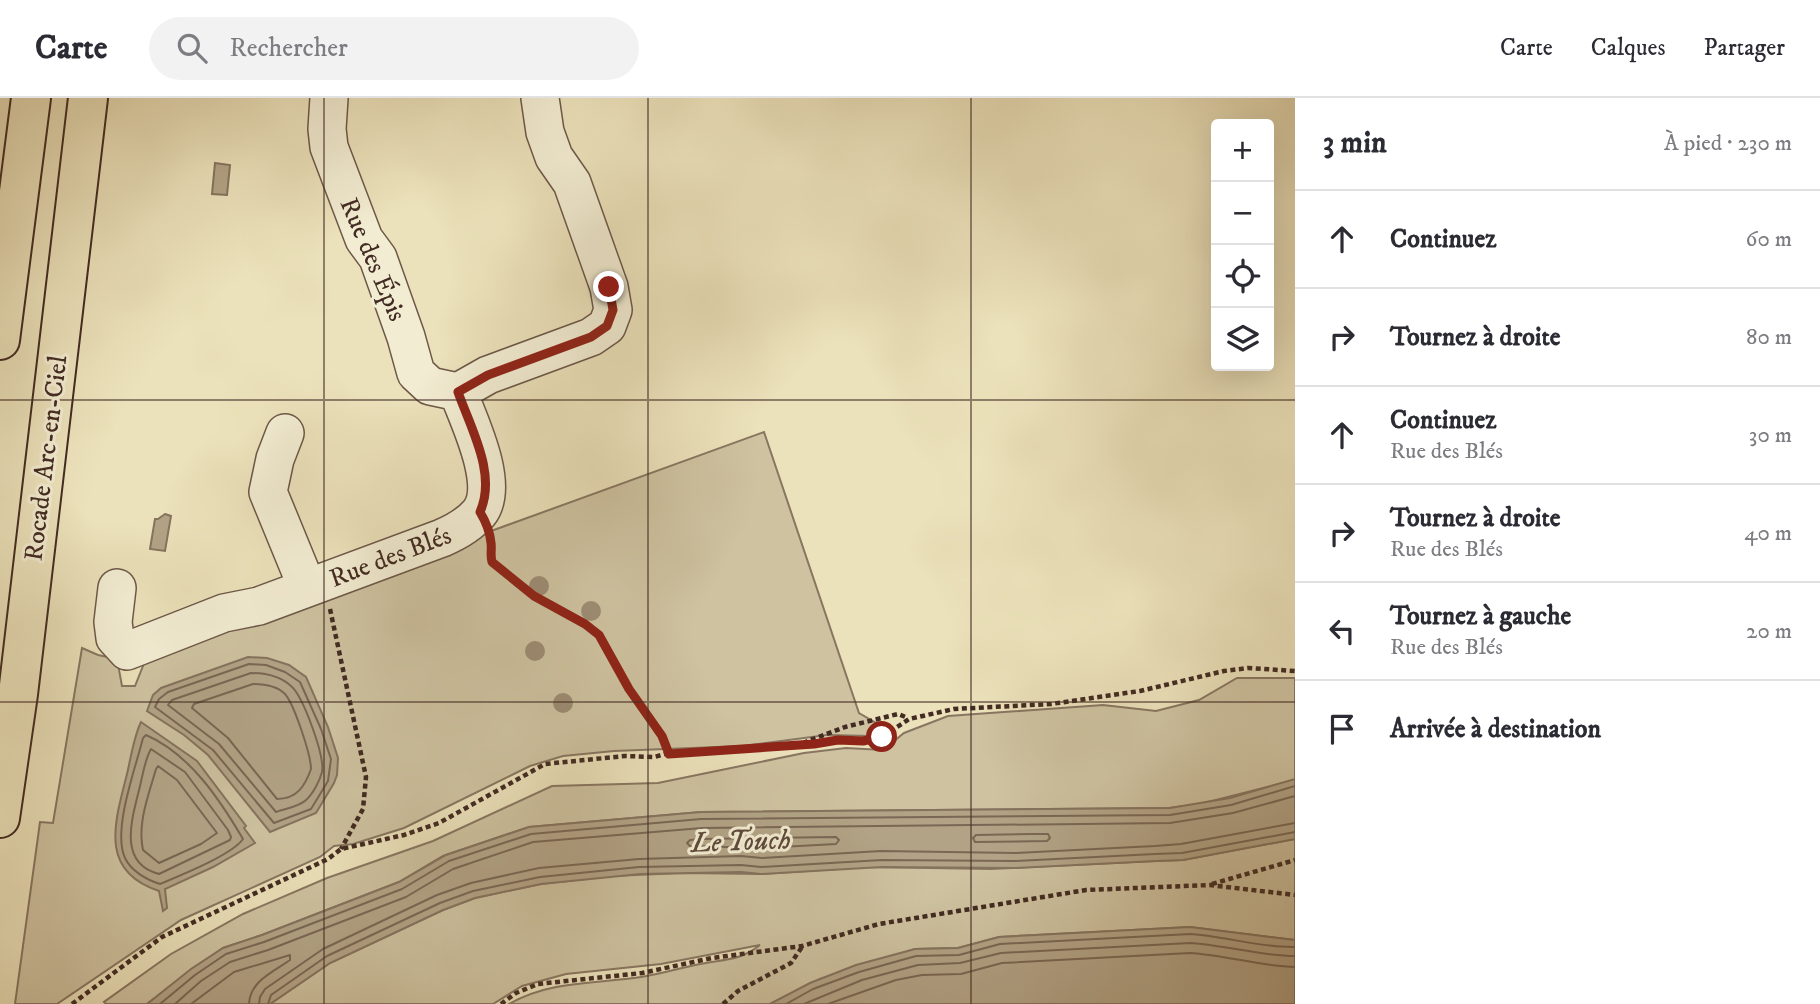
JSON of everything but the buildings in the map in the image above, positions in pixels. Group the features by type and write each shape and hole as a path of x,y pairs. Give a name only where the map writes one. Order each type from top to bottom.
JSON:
{"highway":[{"path":"0,340 31,98"},
{"name":"Rocade Arc-en-Ciel","path":"0,818 18,694 88,98"}],"street":[{"name":"Rue des Épis","path":"330,98 327,129 329,147 364,239 378,258 416,373 430,386 458,392"},
{"path":"458,392 488,375 591,337 607,326 613,310 609,287 572,183 554,157 545,132 540,98"},
{"name":"Rue des Blés","path":"117,587 113,622 115,638 127,650 224,613 259,606 463,528 480,512 485,501 486,472 458,392"},
{"name":"Rue des Blés","path":"285,433 275,460 268,492 314,584"}],"path":[{"path":"480,512 487,525 492,562 534,596 585,624 599,635 629,689 662,736 669,754"},
{"path":"72,1004 162,937 328,859 341,849 363,809 366,777 334,621 314,584"},
{"path":"341,849 386,840 439,823 545,764 838,740 863,741 882,737 909,719 954,709 1051,704 1140,691 1248,668 1295,671"},
{"path":"797,745 845,727 898,714 909,719"},
{"path":"1210,885 1295,860"},
{"path":"501,1004 516,993 538,984 642,973 712,958 802,946 879,924 1087,890 1210,885 1295,895"},
{"path":"723,1004 738,991 791,963 802,946"}],"shaded area":[{"path":"764,432 859,713 885,728 872,736 827,735 743,746 614,751 563,756 530,766 404,828 353,844 334,846 320,857 181,920 57,1004 15,1004 40,822 53,823 82,648 117,659 122,686 135,686 145,661 312,596"},
{"path":"1237,678 1295,678 1295,780 1200,804 1169,808 701,812 529,827 443,856 399,882 223,948 147,1004 104,1002 171,954 243,914 327,878 433,841 552,786 658,783 804,753 846,748 883,750 904,733 948,716 1103,705 1156,711 1199,700"},
{"path":"1295,839 1295,940 1190,927 999,937 958,948 915,949 820,979 770,1004 509,1004 525,996 557,987 641,977 731,959 760,945 661,964 566,974 522,986 493,1004 270,1004 330,963 443,910 475,898 541,884 612,876 682,873 761,874 868,867 991,869 1183,860"}],"water":[{"path":"215,163 230,165 227,195 212,194"},
{"path":"165,514 171,516 165,551 150,549 155,519"},
{"path":"248,657 267,658 289,665 306,677 338,758 334,783 316,813 270,832 208,755 184,735 147,711 153,695 161,688"},
{"path":"141,722 197,761 246,826 244,828 255,843 213,867 165,889 167,908 163,911 159,891 140,882 127,871 119,858 116,843 118,810"},
{"name":"Le Touch","path":"1295,779 1295,839 1183,860 1016,868 882,867 761,874 640,874 541,884 475,898 443,910 330,963 270,1004 147,1004 223,948 399,882 446,855 529,827 701,812 1170,808 1230,798"},
{"path":"1190,927 1295,940 1295,1004 770,1004 810,983 856,965 915,949 958,948 999,937"}],"route":[{"path":"609,287 613,310 607,326 591,337 488,375 458,392 486,472 485,501 480,512 487,525 492,562 534,596 585,624 599,635 629,689 662,736 669,754 838,740 863,741 882,737"}]}
